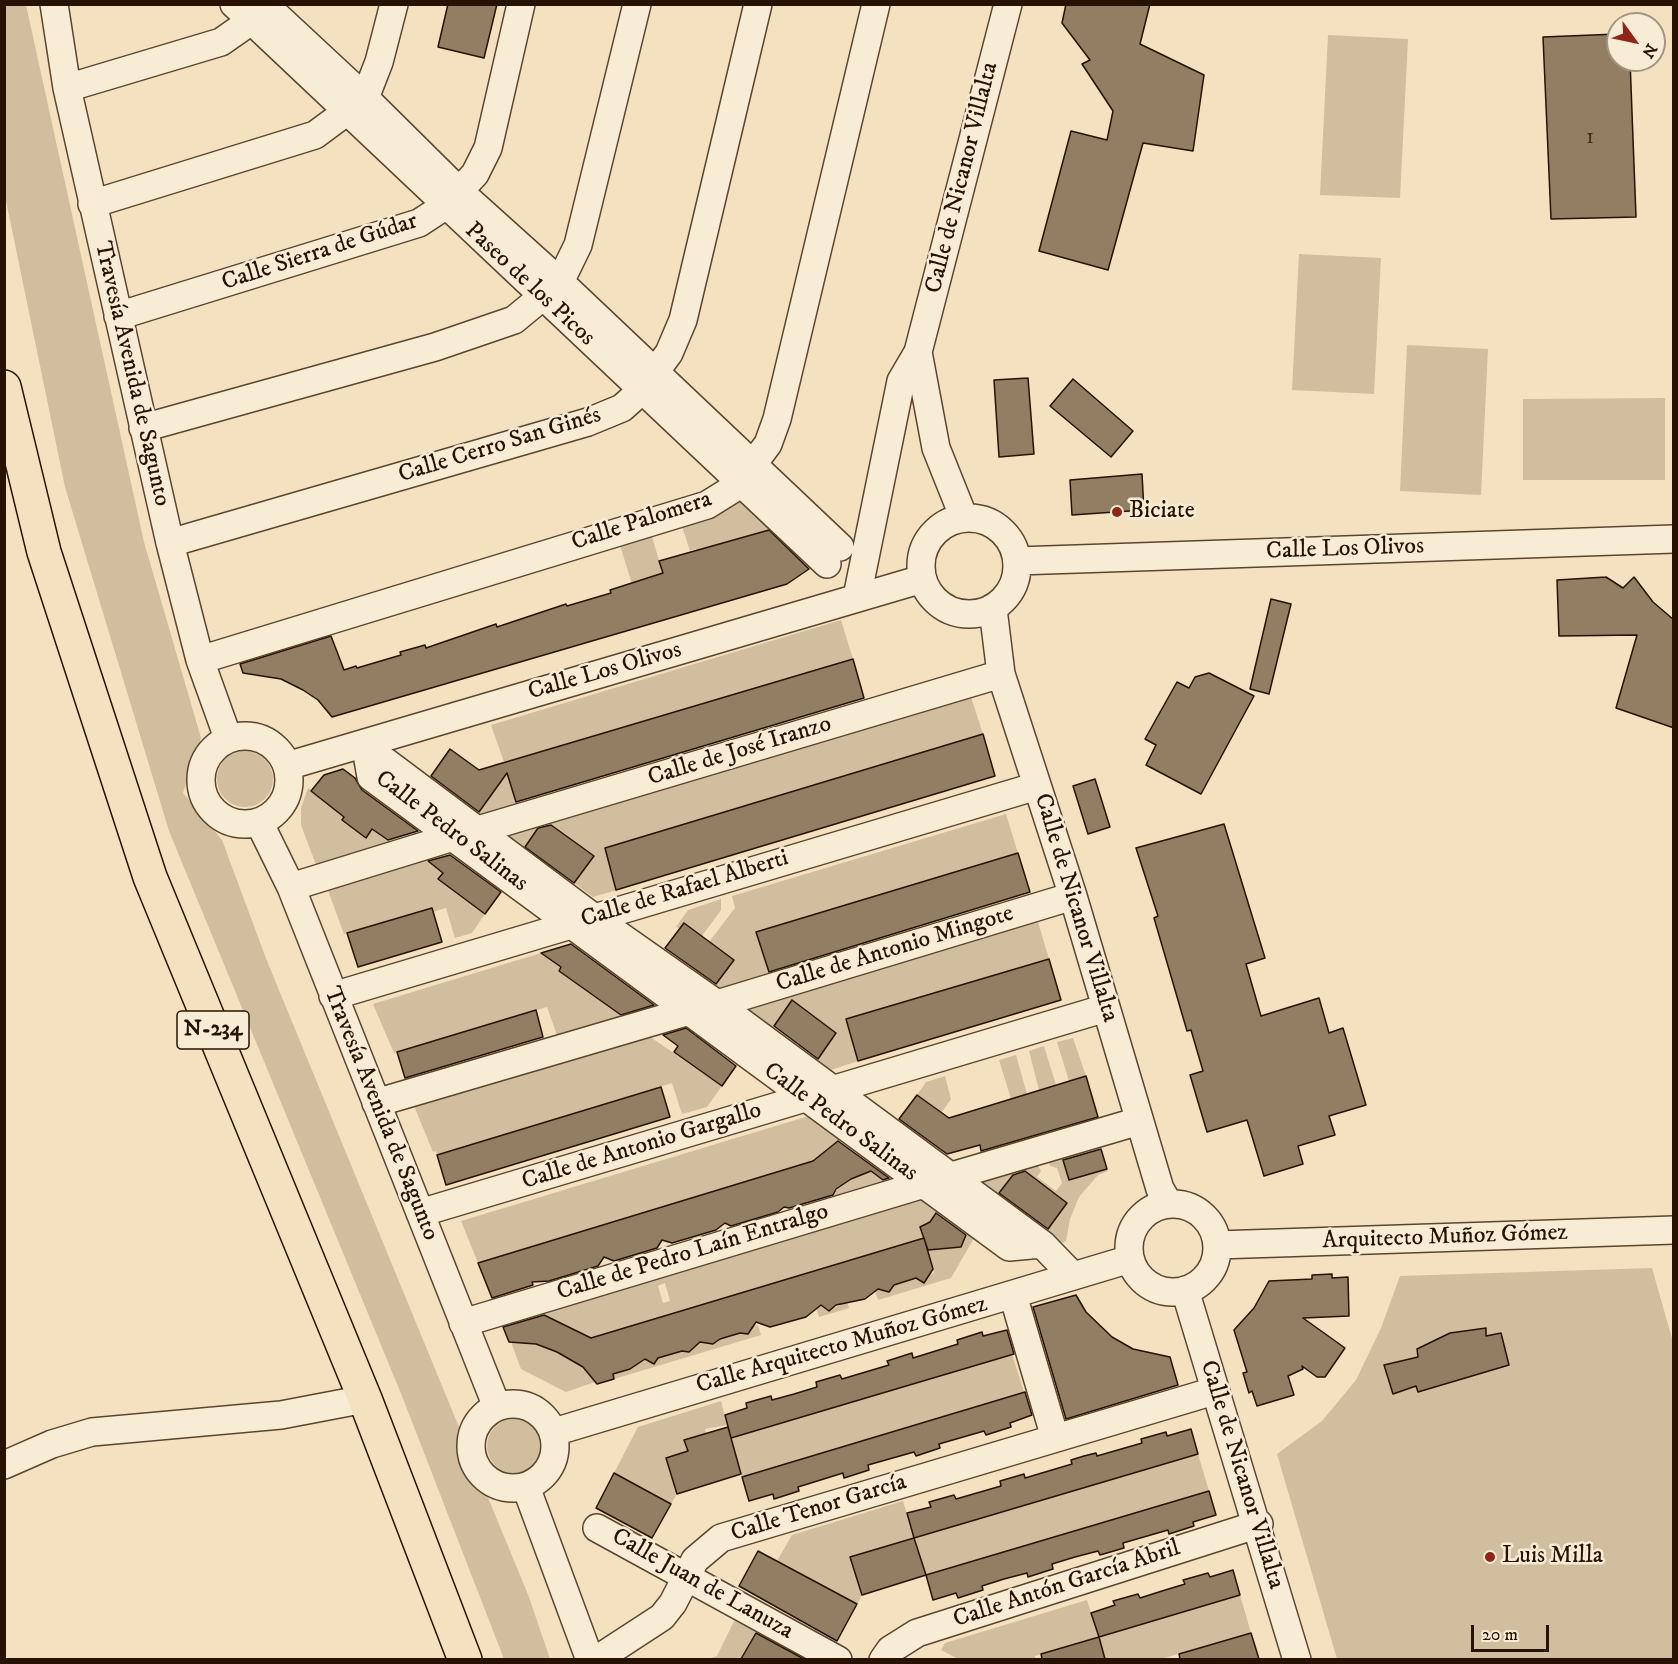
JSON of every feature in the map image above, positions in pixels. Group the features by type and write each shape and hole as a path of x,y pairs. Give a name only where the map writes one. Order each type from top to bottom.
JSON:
{"highway":[{"name":"N-234","path":"4,387 44,552 150,877 365,1399 465,1659"}],"street":[{"name":"Travesía Avenida de Sagunto","path":"54,4 67,88 170,543 200,660 228,738"},
{"path":"92,204 315,135 356,105 379,62 394,4"},
{"name":"Calle Sierra de Gúdar","path":"118,316 419,223 452,199 475,174 488,148 521,4"},
{"path":"143,428 435,347 514,320 551,289 578,245 637,4"},
{"name":"Calle Cerro San Ginés","path":"170,543 588,422 622,408 648,382 669,353 683,320 758,4"},
{"name":"Calle Palomera","path":"200,660 707,505 747,475 768,444 777,419 876,4"},
{"name":"Calle de Nicanor Villalta","path":"857,597 901,381 918,352 1008,4"},
{"path":"67,88 221,42 255,8"},
{"name":"Paseo de los Picos","path":"255,8 452,199 551,289 833,555"},
{"name":"Calle de Nicanor Villalta","path":"918,352 936,448 964,518"},
{"path":"964,518 979,518 1005,533 1014,546 1017,561 1017,575 1012,589 1004,600 993,609 979,614 964,615 950,612 928,592 922,579 920,562 925,546 934,532 948,522 964,518"},
{"name":"Calle Los Olivos","path":"1017,561 1674,539"},
{"name":"Calle Los Olivos","path":"287,766 922,579"},
{"name":"Calle de Nicanor Villalta","path":"993,609 1001,674 1073,896 1160,1190 1169,1204"},
{"name":"Calle de José Iranzo","path":"291,887 1001,674"},
{"path":"242,735 257,736 270,742 281,753 287,766 290,779 287,793 271,815 259,822 244,824 229,822 216,814 206,802 200,780 205,759 215,746 228,738 242,735"},
{"name":"Calle de Rafael Alberti","path":"333,996 1037,786"},
{"name":"Travesía Avenida de Sagunto","path":"259,822 291,887 497,1407"},
{"name":"Calle Pedro Salinas","path":"466,834 583,920 690,1011 1009,1247 1042,1244"},
{"name":"Calle de Antonio Mingote","path":"717,1004 1073,896"},
{"name":"Calle Pedro Salinas","path":"583,920 717,1004 1042,1244 1073,1276"},
{"name":"Calle de Antonio Gargallo","path":"420,1214 1106,1008"},
{"path":"376,1103 690,1011"},
{"path":"952,1176 1139,1121"},
{"name":"Calle de Pedro Laín Entralgo","path":"463,1323 924,1184"},
{"path":"1169,1204 1183,1205 1196,1211 1210,1226 1217,1245 1212,1269 1198,1284 1185,1290 1168,1292 1154,1288 1142,1280 1130,1259 1129,1240 1134,1227 1156,1208 1169,1204"},
{"name":"Arquitecto Muñoz Gómez","path":"1217,1245 1674,1230"},
{"name":"Calle Arquitecto Muñoz Gómez","path":"554,1432 1130,1259"},
{"name":"Calle de Nicanor Villalta","path":"1185,1290 1298,1659"},
{"path":"1013,1295 1055,1438"},
{"name":"Calle Tenor García","path":"596,1659 662,1617 673,1603 686,1576 702,1552 711,1544 733,1533 1214,1390"},
{"path":"4,1464 92,1432 281,1415 365,1399"},
{"path":"511,1404 524,1405 537,1410 554,1432 554,1459 538,1480 526,1487 512,1489 498,1486 485,1479 476,1468 471,1454 474,1433 485,1415 497,1407 511,1404"},
{"path":"4,1483 35,1452"},
{"path":"526,1487 590,1659"},
{"name":"Calle Antón García Abril","path":"883,1659 890,1650 917,1633 1258,1524"},
{"name":"Calle Juan de Lanuza","path":"597,1528 838,1659"}],"shaded area":[{"path":"4,5 26,5 144,542 201,738 183,793 222,840 267,961 529,1597 550,1659 504,1659 402,1396 169,831 65,487 5,196"},
{"path":"1328,35 1408,39 1400,198 1320,195"},
{"path":"1299,254 1381,258 1374,394 1292,390"},
{"path":"1407,345 1488,349 1481,495 1400,491"},
{"path":"1665,398 1665,480 1523,480 1523,399"},
{"path":"742,495 774,529 697,552 696,549 690,551 680,520"},
{"path":"650,530 664,577 632,584 618,539"},
{"path":"841,620 853,659 504,762 491,725"},
{"path":"971,697 983,734 605,848 617,890 593,897 574,883 594,857 545,820 524,848 503,832"},
{"path":"239,751 251,751 261,755 269,763 273,779 269,795 261,803 251,807 239,807 229,803 221,795 217,785 217,773 221,763 229,755"},
{"path":"504,762 519,810 486,819 478,813 499,784 487,775 494,764"},
{"path":"308,788 344,817 342,821 366,837 372,829 397,846 318,870 301,825 301,808"},
{"path":"1006,814 1018,853 756,932 771,978 721,992 714,987 734,960 709,942 735,908 732,896"},
{"path":"420,856 443,873 439,879 485,914 472,933 455,938 446,908 433,912 431,908 344,934 326,885"},
{"path":"721,899 721,910 702,936 676,927 688,910"},
{"path":"1038,922 1049,959 846,1019 858,1061 828,1071 816,1061 836,1032 792,1000 769,1033 738,1004"},
{"path":"541,953 561,967 559,971 629,1021 559,1041 547,1007 394,1053 373,1004"},
{"path":"643,1032 722,1086 707,1107 682,1114 672,1083 437,1155 436,1151 433,1152 412,1101"},
{"path":"1073,1038 1086,1076 1069,1081 1057,1042"},
{"path":"1044,1046 1056,1085 1039,1090 1029,1051"},
{"path":"1016,1055 1027,1094 1011,1099 999,1060"},
{"path":"945,1076 951,1099 942,1112 917,1095 926,1082"},
{"path":"812,1115 843,1134 832,1148 815,1161 478,1263 461,1221"},
{"path":"1060,1151 1069,1180 1107,1169 1108,1171 1098,1175 1079,1197 1070,1219 1066,1241 1062,1243 1046,1231 1067,1203 1019,1167 996,1196 972,1178 1034,1159 1041,1171 1037,1177 1056,1191 1062,1183 1057,1168 1050,1166 1047,1155"},
{"path":"866,1168 889,1185 814,1208 812,1201 831,1198 834,1194 832,1188 854,1173 863,1175"},
{"path":"924,1194 940,1206 930,1222 920,1227 924,1239 590,1338 545,1318 541,1307","holes":["665,1283 670,1301 663,1303 658,1286"]},
{"path":"971,1229 977,1233 951,1278 878,1300 875,1291 883,1288 888,1292 892,1285 917,1278 924,1282 927,1275 934,1273 927,1248 948,1242 958,1247"},
{"name":"Luis Milla","path":"1652,1268 1673,1342 1673,1659 1337,1659 1277,1454 1322,1421 1356,1380 1381,1328 1400,1276"},
{"path":"847,1302 849,1308 819,1317 816,1307 824,1305 831,1309"},
{"path":"758,1325 761,1335 614,1379 612,1371 631,1369 633,1362 648,1358 654,1362 658,1358 684,1350 692,1344 707,1340 713,1344 716,1340 742,1332 748,1334 750,1327"},
{"path":"511,1342 536,1344 557,1352 583,1367 595,1382 566,1392 521,1369"},
{"path":"1012,1354 1024,1392 742,1477 731,1438"},
{"path":"721,1401 727,1425 705,1429 706,1433 685,1440 688,1451 666,1458 677,1494 671,1504 614,1473 638,1427"},
{"path":"514,1419 524,1421 533,1427 539,1436 541,1446 539,1456 533,1465 524,1471 514,1473 504,1471 495,1465 489,1456 487,1446 489,1436 495,1427 504,1421"},
{"path":"1198,1454 1209,1491 926,1575 914,1538 851,1557 862,1595 857,1604 777,1561 792,1535 903,1501 914,1537"},
{"path":"1240,1595 1251,1633 1161,1659 1105,1659 1098,1637 1035,1656 1035,1659 958,1659 941,1650 945,1643 1087,1600 1099,1637"},
{"path":"736,1617 758,1629 741,1659 705,1660 717,1656"}],"building":[{"path":"448,4 497,4 484,58 438,47"},
{"path":"1066,4 1150,4 1140,44 1204,75 1193,151 1143,143 1108,270 1039,251 1071,131 1107,140 1113,111 1082,64 1090,60 1062,23"},
{"path":"1606,34 1606,72 1630,72 1636,217 1551,219 1543,37"},
{"path":"1028,378 1034,454 999,457 994,380"},
{"path":"1073,379 1133,431 1111,457 1050,406"},
{"path":"1142,474 1144,510 1072,515 1070,480"},
{"path":"769,530 809,569 787,584 332,717 318,700 303,690 281,679 243,673 240,664 331,636 344,670 356,666 357,668 401,655 400,652 425,645 426,648 496,624 497,627 566,604 567,606 611,593 610,590 663,573 659,561"},
{"path":"1606,577 1623,588 1634,577 1653,602 1674,620 1674,728 1616,708 1637,635 1559,636 1557,580"},
{"path":"1271,599 1291,604 1269,694 1250,689"},
{"path":"853,659 864,698 516,802 507,773 479,812 431,776 450,749 479,770"},
{"path":"1209,673 1254,696 1201,794 1146,765 1156,745 1145,739 1177,682 1189,688 1195,677"},
{"path":"983,734 995,776 616,890 605,848"},
{"path":"343,769 355,778 362,790 418,831 388,840 372,829 366,838 342,820 344,817 311,791 324,775"},
{"path":"1095,779 1110,827 1088,834 1073,786"},
{"path":"1224,824 1265,958 1246,964 1261,1016 1319,998 1329,1033 1343,1028 1366,1105 1329,1116 1335,1135 1298,1146 1303,1164 1264,1176 1247,1120 1207,1132 1190,1075 1203,1071 1191,1030 1187,1031 1154,918 1158,916 1136,848"},
{"path":"551,825 594,856 574,883 525,847 538,828"},
{"path":"1018,853 1030,892 769,972 756,932"},
{"path":"450,855 501,892 485,914 438,879 443,873 428,861"},
{"path":"432,908 442,942 358,967 347,933"},
{"path":"684,923 734,960 716,984 665,948"},
{"path":"571,944 654,1005 621,1015 559,971 561,967 541,953"},
{"path":"1049,959 1061,1000 858,1061 846,1019"},
{"path":"792,1000 836,1033 818,1059 774,1026"},
{"path":"536,1010 543,1037 405,1078 397,1052"},
{"path":"686,1028 736,1066 722,1086 674,1052 678,1046 663,1035"},
{"path":"1086,1076 1098,1117 981,1151 980,1145 947,1154 899,1119 917,1095 949,1118"},
{"path":"661,1087 670,1117 446,1185 437,1155"},
{"path":"838,1141 889,1178 883,1180 871,1171 851,1179 836,1189 833,1195 789,1208 784,1207 778,1212 731,1226 725,1223 716,1230 672,1243 662,1240 657,1248 614,1261 604,1257 598,1266 549,1281 532,1282 533,1285 492,1298 478,1263 813,1161"},
{"path":"1101,1149 1107,1169 1069,1180 1063,1160"},
{"path":"1025,1171 1067,1203 1048,1229 999,1193 1013,1175"},
{"path":"936,1213 966,1235 961,1247 928,1250 920,1227 930,1222"},
{"path":"924,1238 933,1269 924,1283 916,1278 894,1285 889,1292 878,1289 865,1299 836,1305 829,1311 821,1305 806,1317 770,1327 756,1322 748,1334 740,1333 720,1339 713,1344 700,1342 689,1352 682,1351 658,1358 654,1364 645,1359 630,1369 613,1374 614,1379 597,1384 583,1367 557,1352 536,1344 509,1342 503,1327 544,1315 591,1338"},
{"path":"1332,1274 1332,1278 1348,1277 1349,1316 1303,1318 1345,1348 1325,1377 1317,1377 1302,1366 1303,1369 1288,1376 1294,1395 1257,1406 1252,1391 1249,1393 1243,1373 1247,1372 1234,1330 1254,1308 1269,1281 1312,1279 1312,1275"},
{"path":"1076,1295 1086,1312 1112,1337 1133,1349 1170,1357 1178,1385 1066,1419 1033,1307"},
{"path":"1486,1328 1486,1336 1501,1333 1509,1365 1418,1392 1416,1386 1393,1394 1384,1365 1418,1357 1417,1349 1450,1333"},
{"path":"1007,1330 1014,1354 731,1438 725,1415 747,1408 746,1403 771,1396 772,1400 794,1394 817,1387 816,1382 840,1375 842,1379 889,1365 887,1361 912,1353 913,1358 958,1344 957,1340 982,1332 983,1336"},
{"path":"1025,1392 1032,1415 1010,1423 1011,1427 986,1435 984,1431 939,1444 940,1448 916,1456 914,1452 868,1465 869,1470 844,1478 843,1473 798,1487 799,1491 774,1499 773,1494 749,1501 742,1477"},
{"path":"728,1427 741,1474 677,1494 666,1458 688,1451 684,1440"},
{"path":"1191,1429 1198,1454 914,1538 907,1513 931,1507 929,1502 954,1495 956,1499 1001,1486 1000,1481 1024,1474 1025,1478 1072,1464 1071,1460 1084,1456 1096,1453 1097,1456 1142,1443 1141,1439 1166,1432 1167,1436"},
{"path":"614,1473 671,1504 652,1538 596,1508"},
{"path":"1209,1491 1216,1515 1193,1522 1194,1526 1169,1534 1168,1530 1123,1543 1124,1548 1100,1555 1098,1551 1075,1557 1052,1564 1053,1569 1028,1577 1027,1573 982,1586 983,1590 958,1598 956,1593 933,1600 926,1575"},
{"path":"914,1538 926,1575 862,1595 850,1557"},
{"path":"758,1551 857,1604 837,1641 739,1586"},
{"path":"1233,1570 1240,1595 1099,1637 1091,1613 1115,1605 1113,1601 1138,1594 1140,1598 1185,1584 1183,1580 1208,1573 1210,1577"},
{"path":"756,1633 804,1659 741,1659"},
{"path":"1251,1633 1259,1659 1180,1659 1179,1654"},
{"path":"1099,1637 1105,1659 1042,1659 1041,1654"}],"place":[{"name":"Biciate","path":"1117,512"},
{"name":"Luis Milla","path":"1490,1557"}]}
